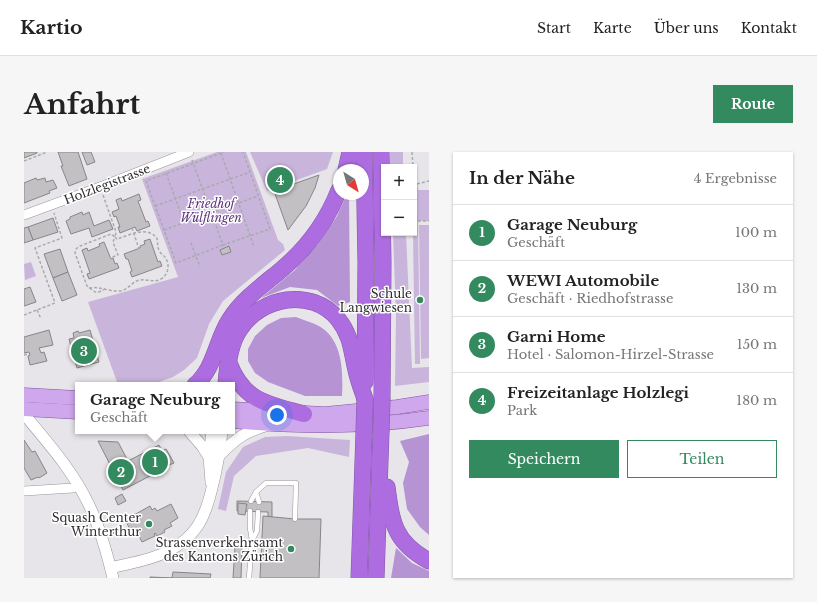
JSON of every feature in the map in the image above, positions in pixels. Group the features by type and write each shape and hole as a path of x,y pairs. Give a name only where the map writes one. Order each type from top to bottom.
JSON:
{"highway":[{"path":"347,164 350,152"},
{"path":"359,578 365,399 366,270 364,152"},
{"path":"376,578 382,398 383,262 381,152"},
{"path":"198,382 204,376 218,347 225,327 234,313 250,296 282,269 301,250 320,226 334,200"},
{"path":"226,382 234,341 239,330 254,313 278,301 305,301 332,313 343,327 351,344 355,368 365,399"},
{"path":"215,382 218,347"},
{"path":"229,363 238,382 250,395 266,404 304,414"},
{"path":"381,436 393,523 401,538 408,546 414,552 429,561"}],"main road":[{"path":"24,395 75,398"},
{"path":"235,409 325,414 372,410 429,402"},
{"path":"24,409 75,412"},
{"path":"235,421 304,426 345,426 429,418"}],"street":[{"name":"Holzlegistrasse","path":"24,215 189,152"},
{"path":"24,414 68,469 78,485 96,520 112,573 173,549 195,530 203,519 210,499 215,456 221,434"},
{"path":"215,456 244,434 269,424"},
{"path":"192,434 215,456"},
{"path":"212,434 215,456"},
{"path":"24,492 73,488 78,485"}],"lane":[{"path":"251,501 256,492 266,483 296,483 296,519"},
{"path":"256,492 259,502"},
{"path":"249,578 252,540 250,511"},
{"path":"252,540 257,531 258,512"}],"path":[{"path":"24,161 47,152"},
{"path":"224,152 146,181 176,263 270,229 243,152"},
{"path":"412,152 413,164"},
{"path":"220,153 254,247"},
{"path":"193,163 223,245"},
{"path":"155,206 250,172"},
{"path":"166,173 185,223"},
{"path":"417,184 429,181"},
{"path":"100,187 116,232 113,242 118,255 110,258"},
{"path":"164,230 258,196"},
{"path":"24,315 55,303 35,248 62,238 53,212"},
{"path":"418,221 429,221"},
{"path":"132,228 139,248"},
{"path":"89,288 100,287 105,288 114,291 121,291 126,289 134,282 140,280 160,280 167,273 168,268 167,262 158,248 157,238 154,235 143,232 117,239 110,234 76,249 75,253 84,279 89,288 95,292 99,292 105,288"},
{"path":"191,243 200,267"},
{"path":"37,310 41,319"},
{"path":"24,355 28,354"}],"green space":[{"name":"Friedhof Wülflingen","path":"217,152 246,152 278,240 283,244 285,250 223,301 209,324 197,358 184,370 173,377 159,382 117,382 88,302 178,277 142,179"},
{"path":"250,152 333,152 327,169 267,191"},
{"path":"390,152 403,152 403,164 390,164"},
{"path":"417,184 418,190 429,190 429,221 418,221 420,364 415,364 413,236 417,236"},
{"path":"419,225 429,225 429,358 421,359"},
{"path":"393,236 406,236 412,368 429,367 429,382 395,386 396,315"},
{"path":"31,262 36,276 25,280 24,264"},
{"path":"287,436 350,440 349,457 308,448 256,456 234,476 226,511 218,509 226,472 243,447 265,437"}],"shaded area":[{"path":"344,200 349,200 350,302 338,306 317,290 290,287 261,298 295,270 319,243 337,216"},
{"path":"296,317 320,327 332,338 341,362 342,396 305,396 268,382 255,373 248,361 248,349 255,336 267,325 281,318"},
{"path":"429,434 429,535 420,527 407,509 403,483 409,462 400,441"},
{"path":"396,548 412,563 429,571 429,578 391,578"}],"building":[{"path":"24,152 37,152 37,153 24,158"},
{"path":"58,152 78,152 87,179 69,186 61,166 63,166"},
{"path":"82,152 91,152 95,162 87,165"},
{"path":"319,175 315,188 306,206 288,230 274,191"},
{"path":"36,178 37,180 45,178 46,182 53,180 57,188 49,191 50,193 24,203 24,183"},
{"path":"139,194 141,200 138,201 146,222 148,221 150,226 137,231 135,227 120,233 118,227 120,227 116,216 114,217 112,212 119,209 116,200 121,198 122,201"},
{"path":"82,212 83,215 89,212 94,226 109,220 113,229 92,237 89,228 71,234 66,221 70,219 70,217"},
{"path":"53,218 58,232 33,240 28,227"},
{"path":"28,227 33,240 24,243 24,228"},
{"path":"150,239 158,262 160,261 162,266 132,277 130,272 132,271 128,259 126,259 124,254 140,248 140,246 145,244 144,241"},
{"path":"104,242 111,259 113,258 115,264 117,263 119,268 89,279 87,274 90,273 82,250 87,248 88,251 100,246 99,244"},
{"path":"229,246 231,252 222,255 220,250"},
{"path":"60,249 68,272 53,278 44,254"},
{"path":"68,272 77,295 62,301 53,278"},
{"path":"30,287 36,302 24,306 24,289"},
{"path":"49,330 53,345 39,348 41,353 44,352 47,361 30,365 28,356 30,355 29,352 24,353 24,337"},
{"path":"90,330 99,362 77,368 69,339 74,338 73,333"},
{"path":"24,440 32,452 35,451 47,473 39,478 38,477 31,480 24,468"},
{"path":"98,441 118,442 128,461 159,445 169,466 123,490"},
{"path":"166,449 174,463 169,465 162,451"},
{"path":"114,472 117,478 113,480 110,474"},
{"path":"122,494 126,501 118,505 115,498"},
{"path":"237,501 272,502 272,517 268,516 268,512 237,511"},
{"path":"238,503 247,504 245,515 238,514"},
{"name":"Squash Center Winterthur","path":"171,504 178,518 170,523 172,526 164,530 165,532 157,536 155,533 155,536 142,542 138,534 136,535 132,527 130,529 125,520 150,506 152,510 155,508 157,511"},
{"name":"Strassenverkehrsamt des Kantons Zürich","path":"263,516 295,519 321,519 319,578 260,578"},
{"path":"112,528 114,533 111,534 109,529"},
{"path":"235,547 242,548 241,578 233,578"},
{"name":"Strassenverkehrsamt des Kantons Zürich","path":"173,572 211,574 210,578 172,578"},
{"path":"150,577 172,578 150,578"}],"place":[{"name":"Freizeitanlage Holzlegi","path":"280,180"},
{"name":"Schule Langwiesen","path":"420,300"},
{"name":"Garni Home","path":"84,351"},
{"name":"Garage Neuburg","path":"155,462"},
{"name":"WEWI Automobile","path":"121,472"},
{"name":"Squash Center Winterthur","path":"149,524"},
{"name":"Strassenverkehrsamt des Kantons Zürich","path":"291,549"}]}
